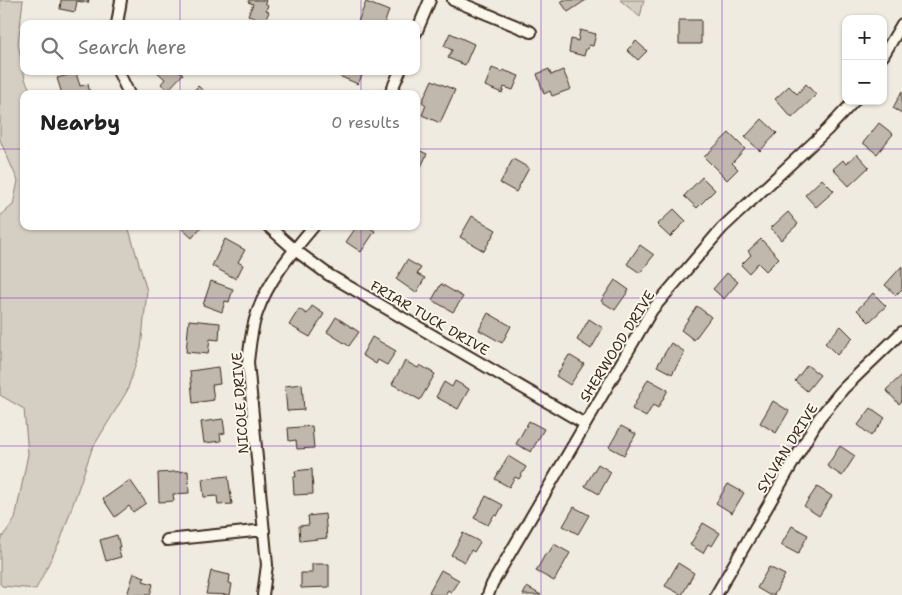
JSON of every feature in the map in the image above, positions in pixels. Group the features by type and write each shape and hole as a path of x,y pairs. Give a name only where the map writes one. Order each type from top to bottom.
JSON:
{"street":[{"path":"118,20 121,0"},
{"path":"420,24 430,0"},
{"path":"453,0 531,32"},
{"path":"887,49 902,24"},
{"path":"120,75 127,90"},
{"path":"392,90 398,75"},
{"name":"SHERWOOD DRIVE","path":"488,595 492,584 652,310 722,228 827,130 850,105"},
{"name":"FRIAR TUCK DRIVE","path":"272,230 294,250 329,275 585,424"},
{"name":"NICOLE DRIVE","path":"263,595 267,565 248,362 251,334 264,294 294,250 311,230"},
{"name":"SYLVAN DRIVE","path":"716,595 819,418 843,389 902,332"},
{"path":"166,540 264,530"}],"shaded area":[{"path":"0,0 23,0 18,44 20,75 24,75 30,90 20,90 20,230 129,230 147,291 141,348 127,391 92,449 61,539 36,589 2,586 0,584 0,540 15,519 28,454 24,409 0,395 0,216 13,205 18,181 0,140"},
{"path":"644,0 640,17 621,1"}],"building":[{"path":"61,0 89,0 88,3 77,1 75,12 60,9"},
{"path":"249,0 266,0 265,3 268,5 266,10 269,12 265,20 258,20 248,15 253,4 248,2"},
{"path":"563,0 586,0 568,12 561,2"},
{"path":"366,2 389,11 386,20 359,20"},
{"path":"679,20 701,20 701,44 679,44"},
{"path":"580,30 596,34 593,46 589,45 584,56 569,52 571,39 578,41"},
{"path":"450,33 474,44 465,65 448,58 452,50 444,46"},
{"path":"636,41 647,51 638,60 627,50"},
{"path":"492,68 519,76 513,90 504,87 502,93 485,86"},
{"path":"549,69 551,75 563,70 571,89 552,96 550,91 544,94 537,74"},
{"path":"77,75 80,86 88,84 89,90 61,90 57,78"},
{"path":"160,75 182,75 168,90 161,84 165,79"},
{"path":"339,75 362,75 358,84"},
{"path":"432,80 455,90 440,123 422,115 426,105 422,102"},
{"path":"806,84 816,95 792,118 775,99 789,86 797,94"},
{"path":"198,86 202,90 194,90"},
{"path":"902,91 902,113 893,108"},
{"path":"762,119 777,133 760,151 745,137"},
{"path":"879,123 893,134 877,154 863,143"},
{"path":"729,133 745,149 732,163 738,169 727,180 704,157"},
{"path":"420,151 427,154 420,169"},
{"path":"857,154 869,167 849,186 833,169 843,160 846,164"},
{"path":"513,159 529,168 516,192 500,183"},
{"path":"702,177 715,190 697,208 684,196"},
{"path":"822,179 834,191 816,207 805,195"},
{"path":"674,209 686,221 670,237 657,225"},
{"path":"788,212 798,224 781,240 771,228"},
{"path":"472,216 496,230 484,251 460,237"},
{"path":"183,230 199,230 192,238"},
{"path":"354,230 375,231 361,252 346,242"},
{"path":"225,239 245,250 238,262 243,265 236,279 212,266"},
{"path":"761,239 779,258 766,271 758,263 749,273 741,265 751,255 748,251"},
{"path":"640,245 654,255 640,273 627,264"},
{"path":"407,260 421,268 417,274 425,278 416,293 396,279"},
{"path":"902,266 902,289 896,295 885,285"},
{"path":"727,273 738,282 724,299 713,289"},
{"path":"615,280 629,290 615,310 601,301"},
{"path":"211,281 233,289 229,302 225,301 222,312 203,305"},
{"path":"441,284 463,297 453,312 432,300"},
{"path":"873,293 886,306 869,322 857,310"},
{"path":"312,306 324,314 310,337 289,325 299,309 307,314"},
{"path":"697,306 711,317 694,340 681,330"},
{"path":"488,313 511,326 502,343 479,330"},
{"path":"336,317 359,332 349,346 327,332"},
{"path":"589,319 603,328 591,349 577,340"},
{"path":"189,320 220,323 219,340 210,339 208,354 186,352"},
{"path":"841,326 853,338 837,355 825,343"},
{"path":"372,337 396,351 387,365 378,360 376,364 362,355"},
{"path":"671,343 685,352 672,374 657,366"},
{"path":"569,355 584,364 570,385 556,376"},
{"path":"405,361 418,368 420,365 435,374 420,400 392,384"},
{"path":"807,365 820,375 807,391 795,381"},
{"path":"218,367 220,384 212,385 214,400 193,403 190,371"},
{"path":"902,375 902,401 899,404 886,390"},
{"path":"648,379 668,390 658,408 653,405 646,417 632,409"},
{"path":"455,381 469,389 458,409 436,397 444,382 452,387"},
{"path":"302,384 304,410 287,411 285,386"},
{"path":"773,401 789,411 776,433 760,423"},
{"path":"871,408 885,418 871,436 858,425"},
{"path":"223,419 225,433 220,434 221,441 204,443 201,422"},
{"path":"529,421 544,429 531,452 516,444"},
{"path":"312,426 314,448 297,449 296,440 289,441 288,428"},
{"path":"621,426 636,434 624,455 609,447"},
{"path":"840,446 855,456 842,476 827,466"},
{"path":"508,456 526,467 519,479 515,477 509,487 495,479"},
{"path":"598,464 611,472 599,494 585,486"},
{"path":"312,469 313,494 294,495 293,477 296,477 295,471"},
{"path":"188,471 189,493 173,494 174,501 159,502 158,473"},
{"path":"228,476 232,504 218,505 217,496 204,497 202,479"},
{"path":"130,480 146,503 133,512 129,506 115,517 103,499"},
{"path":"728,484 744,493 732,513 716,503"},
{"path":"817,487 832,496 819,516 804,506"},
{"path":"486,496 503,505 497,516 494,515 488,525 474,518"},
{"path":"574,507 589,515 578,534 563,526"},
{"path":"325,514 327,538 300,541 299,526 309,525 308,516"},
{"path":"703,523 720,533 712,546 708,544 703,553 690,545"},
{"path":"792,526 808,535 798,554 781,545"},
{"path":"463,533 480,542 474,552 471,550 465,562 451,555"},
{"path":"117,535 121,557 106,561 100,540"},
{"path":"554,544 570,553 554,581 536,571 546,553 548,554"},
{"path":"678,563 694,573 682,595 665,586"},
{"path":"312,564 329,564 329,587 301,588 301,573 312,573"},
{"path":"769,567 785,575 774,595 769,595 757,588"},
{"path":"441,570 459,580 451,592 448,590 445,595 434,595 429,592"},
{"path":"211,571 230,575 229,583 232,584 230,595 206,594"},
{"path":"134,573 145,577 143,581 153,584 150,595 127,595"},
{"path":"527,587 541,595 523,595"}]}
